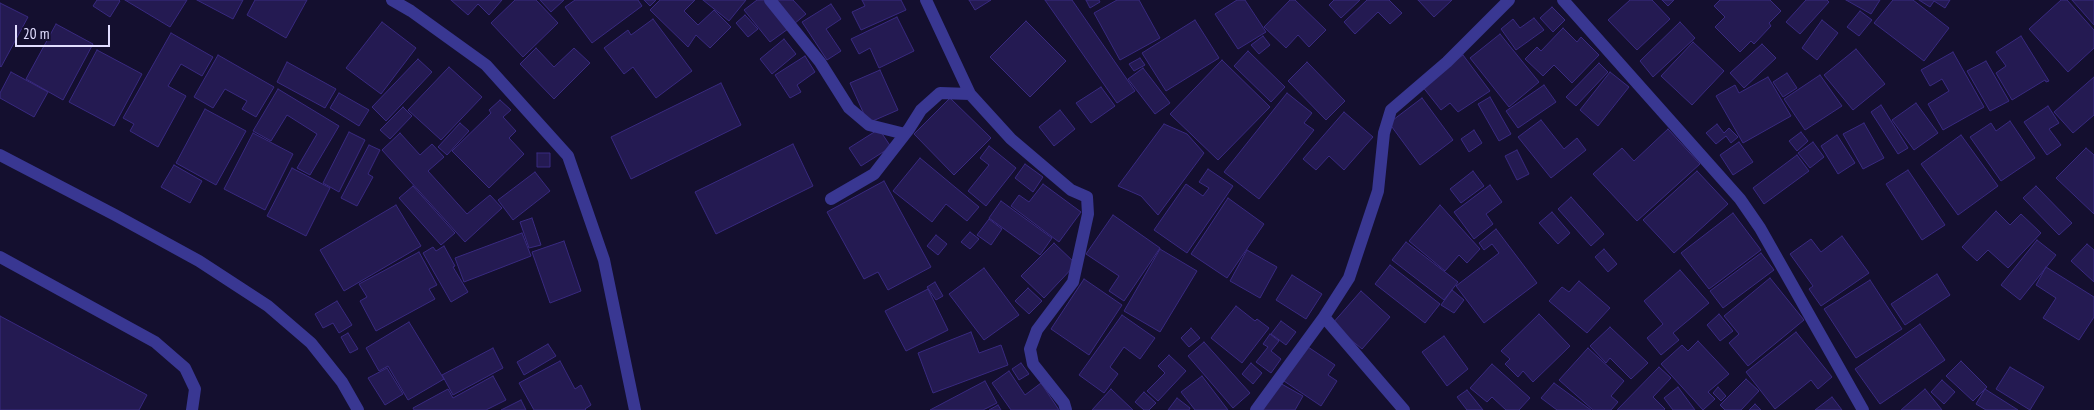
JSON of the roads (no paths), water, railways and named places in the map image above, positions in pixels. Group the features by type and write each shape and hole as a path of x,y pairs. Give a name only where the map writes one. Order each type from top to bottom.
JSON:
{"street":[{"path":"392,0 486,65 568,156 604,260 635,410"},
{"path":"770,0 820,62 849,108 869,125 905,134"},
{"path":"926,0 970,94 1011,139 1071,190 1087,197 1088,214 1073,282 1037,330 1030,350 1033,364 1064,403 1066,410"},
{"path":"1256,410 1324,317 1349,278 1378,191 1384,133 1391,110 1447,62 1509,0"},
{"path":"1564,0 1740,199 1765,236 1863,410"},
{"path":"831,200 852,185 874,174 921,110 940,93 970,94"},
{"path":"0,156 199,261 268,306 311,342 342,382 358,410"},
{"path":"0,256 155,342 185,368 195,389 192,410"},
{"path":"1324,317 1404,410"}]}
